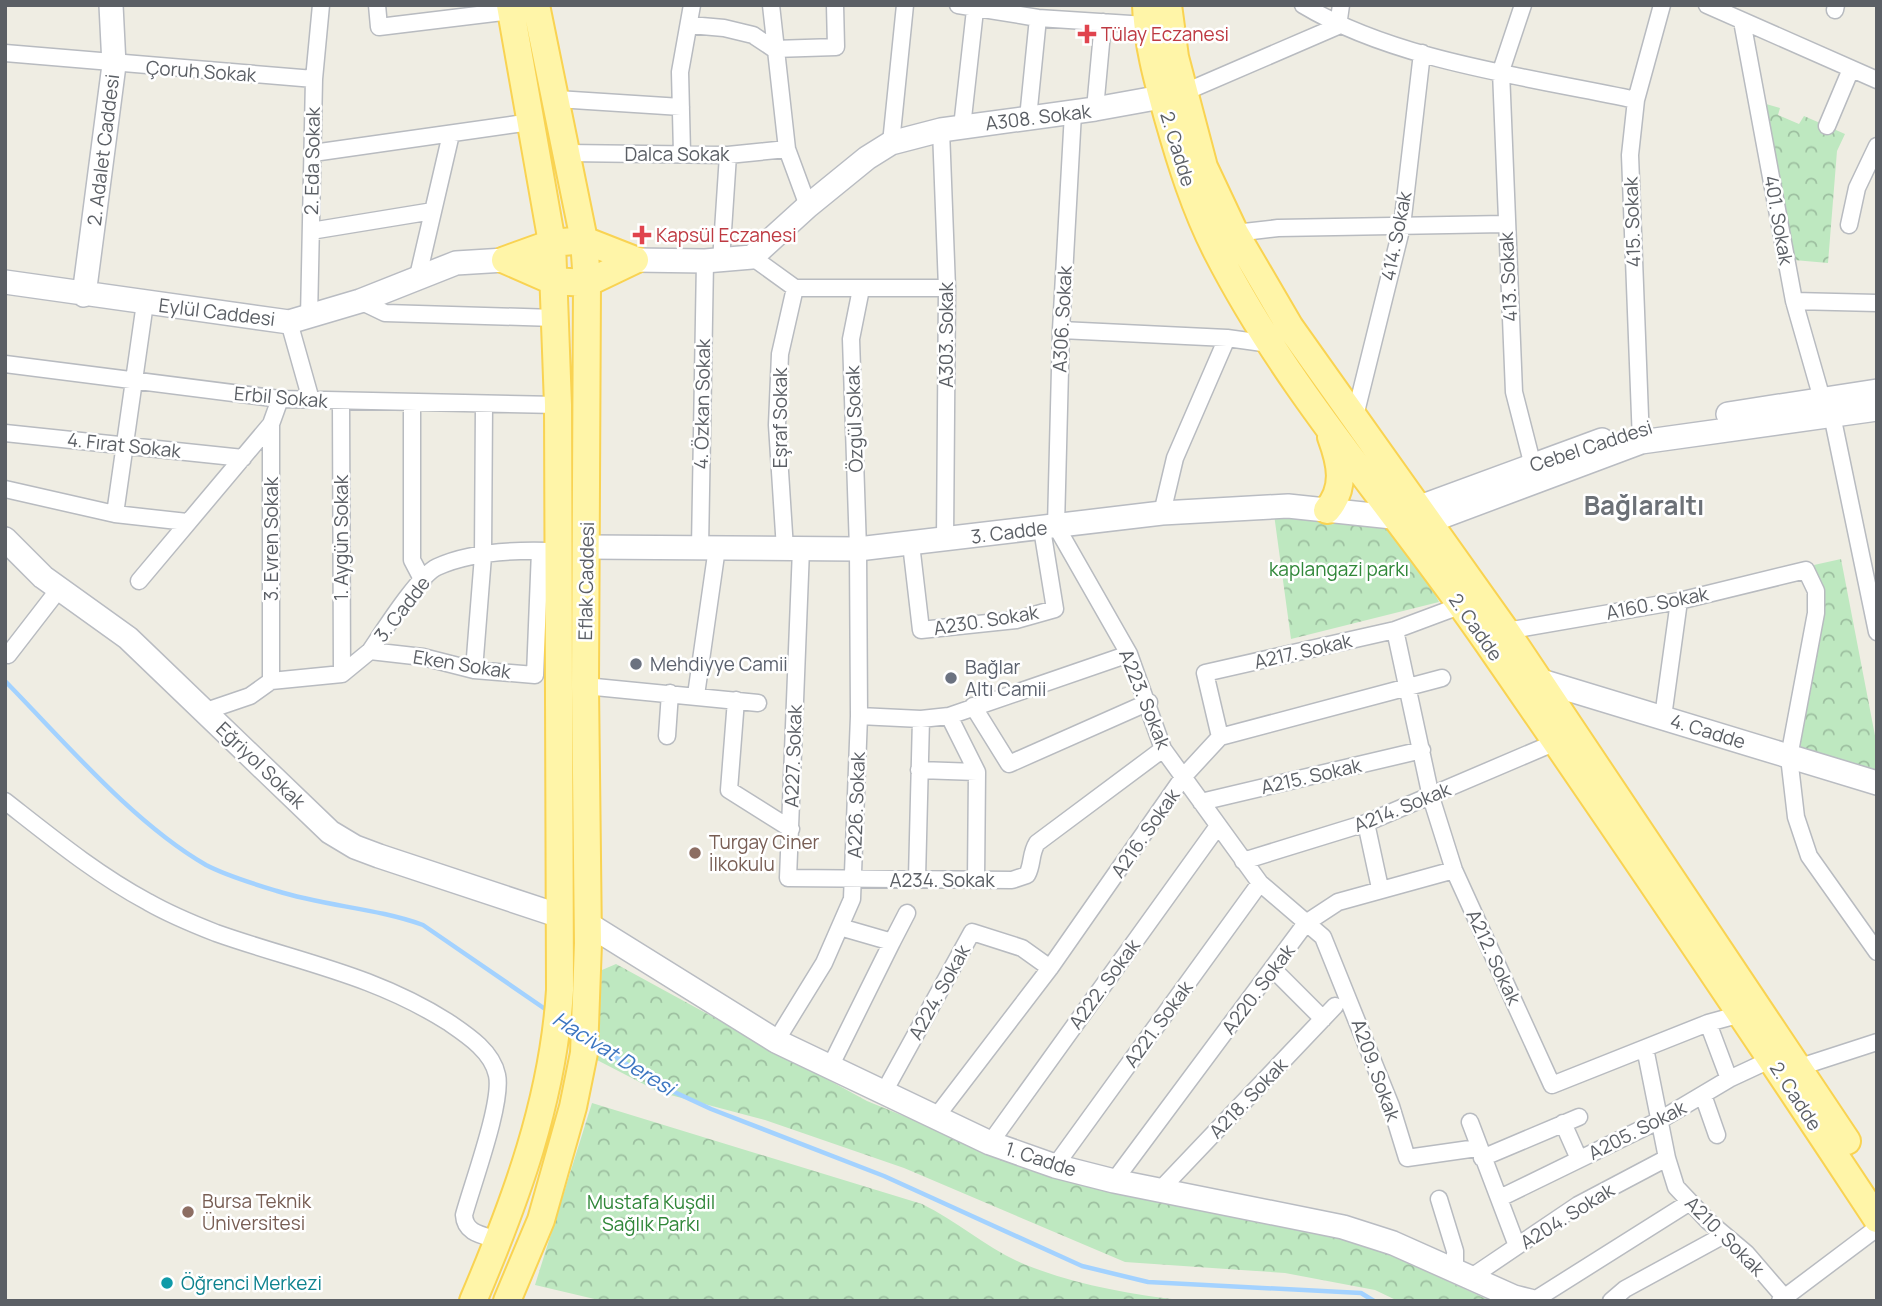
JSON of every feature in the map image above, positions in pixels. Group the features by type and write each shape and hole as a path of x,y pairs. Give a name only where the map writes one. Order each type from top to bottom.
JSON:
{"main road":[{"name":"2. Adalet Caddesi","path":"84,295 114,65 111,5"},
{"name":"2. Cadde","path":"1168,5 1175,57 1174,95 1184,176 1217,252 1270,344 1462,605 1772,1059 1877,1219"},
{"name":"Eflak Caddesi","path":"507,1301 541,1220 560,1158 583,1053 588,933 585,686 587,283 583,240 557,99 519,7"},
{"name":"Eflak Caddesi","path":"515,1201 531,1147 557,1030 560,924 550,551 558,405 554,281 552,243 531,122 519,7"},
{"name":"2. Cadde","path":"1146,15 1174,95 1204,167 1235,233 1290,327 1425,513 1506,631 1800,1067 1877,1187"},
{"name":"A308. Sokak","path":"891,143 951,128 1084,111 1174,95"},
{"path":"505,260 552,243 583,240 635,260 713,261 752,257 808,206 867,158 891,143"},
{"path":"505,260 554,281 587,283 635,260"},
{"name":"Eylül Caddesi","path":"5,282 145,303 299,320 360,301 418,276 456,264 505,260"},
{"name":"Cebel Caddesi","path":"1827,407 1877,391"},
{"name":"Cebel Caddesi","path":"1425,513 1640,434 1827,407 1877,408"},
{"path":"1325,419 1340,467 1336,500 1327,510"},
{"name":"Cebel Caddesi","path":"1425,513 1467,507 1534,472"},
{"name":"3. Cadde","path":"587,547 858,549 1163,513 1288,506 1395,517 1425,513"},
{"path":"1447,548 1455,521 1467,507"},
{"name":"Eğriyol Sokak","path":"5,539 59,589 128,638 330,832 355,847 560,924"},
{"name":"4. Cadde","path":"1538,680 1877,783"},
{"name":"1. Cadde","path":"588,933 776,1041 990,1143 1055,1166 1114,1181 1343,1227 1393,1243 1514,1297 1532,1301"},
{"path":"473,1301 515,1201"},
{"path":"488,1301 516,1228 515,1201"}],"street":[{"name":"2. Eda Sokak","path":"311,400 299,320 311,231 314,79 321,5"},
{"path":"377,5 379,27 519,7"},
{"path":"682,153 680,72 692,5"},
{"path":"771,5 787,149 808,206"},
{"path":"690,25 724,28 753,35 774,49 836,47 835,5"},
{"path":"891,143 905,5"},
{"path":"958,5 975,10 1038,18 1070,13 1103,22 1146,15"},
{"path":"1303,5 1338,26 1422,53 1636,100"},
{"path":"1338,26 1341,5"},
{"name":"413. Sokak","path":"1523,5 1501,71 1505,224 1514,392 1534,472"},
{"name":"415. Sokak","path":"1640,434 1630,155 1636,100 1662,5"},
{"path":"1707,5 1877,80"},
{"name":"A303. Sokak","path":"944,540 951,128 975,10"},
{"path":"1028,118 1038,18"},
{"name":"401. Sokak","path":"1742,21 1794,301 1827,407 1877,632"},
{"name":"A306. Sokak","path":"1049,527 1061,330 1084,111 1103,22"},
{"path":"1174,95 1338,26"},
{"name":"Çoruh Sokak","path":"5,53 114,65 314,79"},
{"name":"414. Sokak","path":"1355,416 1402,226 1422,53"},
{"path":"1827,126 1851,69"},
{"path":"557,99 681,107"},
{"path":"313,153 531,122"},
{"path":"418,276 451,134"},
{"path":"1849,225 1857,188 1877,146"},
{"name":"Dalca Sokak","path":"566,153 728,155 787,149"},
{"name":"4. Özkan Sokak","path":"696,695 709,548 713,261 728,155"},
{"path":"311,231 433,211"},
{"path":"1235,233 1278,228 1505,224"},
{"path":"752,257 795,288 947,288"},
{"name":"Eşraf Sokak","path":"793,549 777,425 780,354 795,288"},
{"name":"Özgül Sokak","path":"858,549 851,339 861,289"},
{"path":"360,301 385,313 555,318"},
{"path":"1794,301 1877,303"},
{"path":"115,514 145,303"},
{"path":"1061,330 1227,338 1270,344"},
{"path":"1163,513 1175,458 1227,338"},
{"name":"Erbil Sokak","path":"5,364 280,399 558,405"},
{"name":"3. Evren Sokak","path":"271,681 271,424 280,399"},
{"name":"1. Aygün Sokak","path":"341,401 341,674"},
{"path":"412,403 412,560 423,580"},
{"path":"474,670 483,556 484,404"},
{"path":"139,581 271,424"},
{"name":"4. Fırat Sokak","path":"5,433 243,458"},
{"path":"5,489 115,514 187,522"},
{"name":"A230. Sokak","path":"911,544 921,630 1016,620 1055,609 1049,527"},
{"name":"A223. Sokak","path":"1049,527 1129,654 1149,702 1163,749 1260,883 1306,923"},
{"name":"A227. Sokak","path":"788,878 791,829 793,549"},
{"name":"A226. Sokak","path":"776,1041 824,963 852,899 859,716 858,549"},
{"name":"3. Cadde","path":"370,651 435,568 483,556 550,551"},
{"name":"Eken Sokak","path":"370,651 423,657 474,670 535,675 550,551"},
{"name":"A160. Sokak","path":"1506,631 1679,601 1806,570 1816,591 1816,613 1789,757"},
{"path":"8,655 59,589"},
{"path":"1663,717 1679,601"},
{"name":"A217. Sokak","path":"1220,737 1205,673 1395,630 1462,605"},
{"name":"A212. Sokak","path":"1395,630 1431,797 1454,870 1552,1085 1708,1023 1741,1014"},
{"path":"206,711 250,696 271,681 341,674 370,651"},
{"path":"859,716 921,719 949,716 1129,654"},
{"path":"1220,737 1443,678"},
{"path":"585,686 758,703"},
{"path":"667,736 670,693"},
{"path":"736,700 729,790 791,829"},
{"path":"974,706 1009,764 1149,702"},
{"path":"949,716 977,772 976,880"},
{"path":"917,878 921,719"},
{"name":"A216. Sokak","path":"936,1116 1050,968 1184,776 1220,737"},
{"name":"A214. Sokak","path":"1243,861 1366,823 1556,742"},
{"name":"A234. Sokak","path":"788,878 1012,880 1027,875 1032,866 1030,854 1037,843 1163,749"},
{"name":"A215. Sokak","path":"1201,803 1422,750"},
{"path":"1789,757 1796,817 1809,856 1877,952"},
{"path":"919,770 977,772"},
{"path":"5,801 74,856 149,903 215,932 361,977 414,1000 473,1038 488,1057 497,1075 497,1096 464,1215 464,1224 470,1231 499,1240"},
{"path":"1366,823 1380,888"},
{"name":"A222. Sokak","path":"990,1143 1218,826"},
{"name":"A220. Sokak","path":"1114,1181 1306,923 1338,902 1380,888 1454,870"},
{"name":"A221. Sokak","path":"1055,1166 1260,883"},
{"path":"830,1067 906,913"},
{"name":"A209. Sokak","path":"1306,923 1323,937 1332,954 1391,1106 1407,1158 1480,1153"},
{"path":"840,927 892,942"},
{"name":"A224. Sokak","path":"884,1092 972,932 1022,948 1050,968"},
{"path":"1273,969 1324,1019"},
{"name":"A218. Sokak","path":"1160,1190 1335,1006"},
{"path":"1708,1023 1729,1079"},
{"path":"1800,1067 1877,1042"},
{"name":"A210. Sokak","path":"1645,1048 1667,1158 1676,1187 1746,1253 1782,1299"},
{"name":"A205. Sokak","path":"1500,1198 1660,1120 1729,1079 1772,1059"},
{"path":"1703,1095 1717,1135"},
{"path":"1480,1153 1579,1117"},
{"path":"1470,1122 1517,1246"},
{"path":"1563,1123 1579,1159"},
{"name":"A204. Sokak","path":"1462,1274 1517,1246 1578,1205 1667,1158"},
{"path":"1439,1199 1462,1274"},
{"path":"1532,1301 1690,1202"},
{"path":"1782,1299 1877,1228"},
{"path":"1611,1301 1625,1289 1724,1235"}],"green space":[{"path":"1766,104 1780,108 1778,115 1799,124 1804,116 1845,134 1837,151 1828,263 1794,260 1763,108"},
{"name":"kaplangazi parkı","path":"1273,507 1395,517 1439,602 1291,639"},
{"path":"1841,559 1877,746 1877,772 1804,754 1800,745 1820,632 1819,586 1814,565"},
{"path":"616,964 867,1101 1009,1159 1335,1235 1390,1255 1491,1301 1398,1301 1375,1290 1285,1273 1125,1262 904,1168 765,1120 659,1092 597,1060 602,970"},
{"name":"Mustafa Kuşdil Sağlık Parkı","path":"592,1103 922,1204 1005,1255 1034,1268 1125,1292 1207,1301 603,1301 535,1285"},
{"name":"Mustafa Kuşdil Sağlık Parkı","path":"1261,1299 1288,1301 1207,1301"}],"waterway":[{"name":"Hacivat Deresi","path":"5,681 126,804 152,827 206,865 241,880 295,896 423,925 548,1011"},
{"name":"Hacivat Deresi","path":"593,1042 655,1083 711,1109 884,1176 1082,1266 1148,1282 1361,1293 1374,1301"}],"place":[{"name":"Tülay Eczanesi","path":"1087,34"},
{"name":"Kapsül Eczanesi","path":"642,235"},
{"name":"Mehdiyye Camii","path":"636,664"},
{"name":"Bağlar Altı Camii","path":"951,678"},
{"name":"Turgay Ciner İlkokulu","path":"695,853"},
{"name":"Bursa Teknik Üniversitesi","path":"188,1212"},
{"name":"Öğrenci Merkezi","path":"167,1283"}],"district":[{"name":"Bağlaraltı","path":"1644,505"}]}
